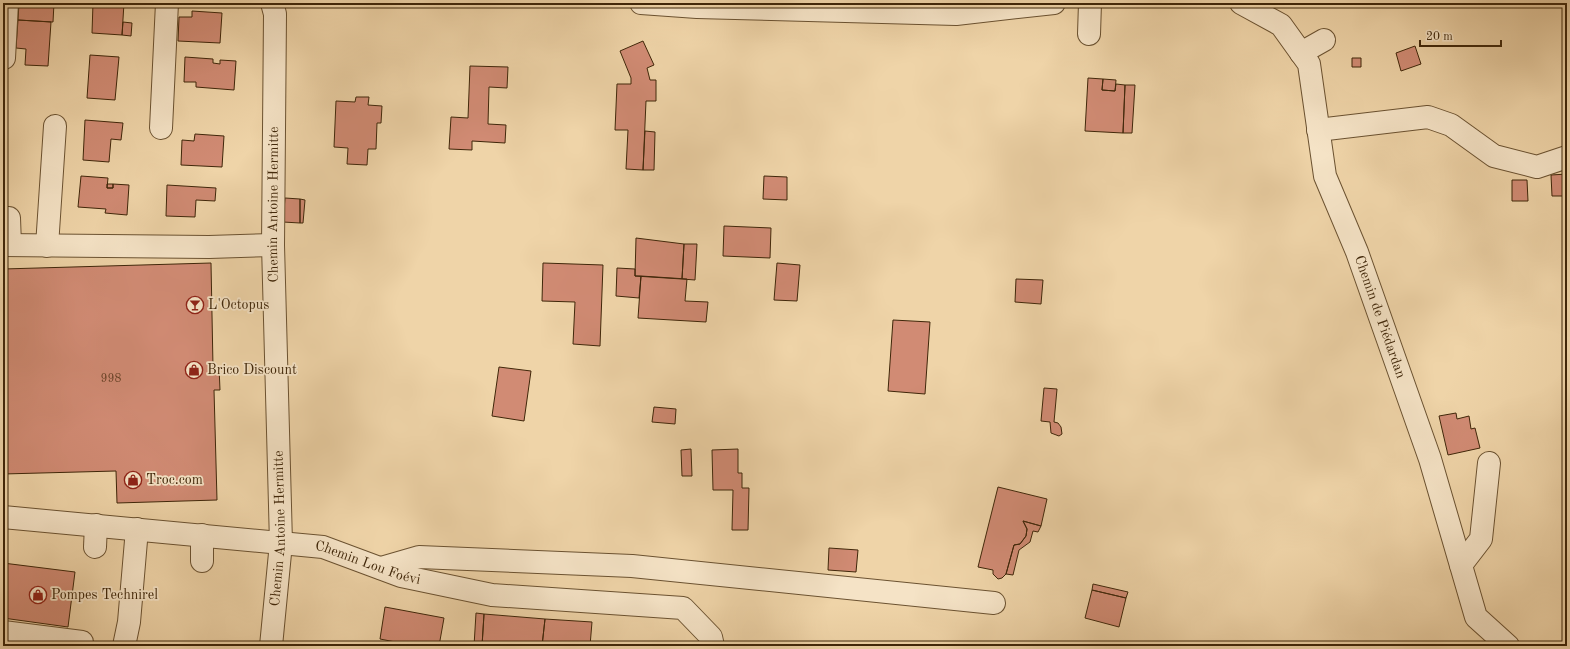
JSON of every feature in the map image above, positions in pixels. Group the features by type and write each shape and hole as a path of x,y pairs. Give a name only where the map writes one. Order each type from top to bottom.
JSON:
{"street":[{"path":"4,58 7,3"},
{"path":"161,128 167,3"},
{"name":"Chemin Antoine Hermitte","path":"271,646 282,543 273,245 275,14 272,3"},
{"path":"641,3 956,14 1054,3"},
{"path":"1089,34 1090,3"},
{"name":"Chemin de Piédardan","path":"1241,3 1281,25 1309,64 1325,176 1357,252 1430,459 1476,617 1506,645"},
{"path":"1301,52 1324,40"},
{"path":"1318,130 1428,117 1451,125 1494,156 1537,168 1567,157"},
{"path":"47,246 55,126"},
{"path":"9,218 6,245 47,246 72,238 209,247 273,245"},
{"path":"1461,565 1481,539 1489,463"},
{"name":"Chemin Lou Foévi","path":"3,517 95,536 137,529 323,547 401,576 492,595 683,608 711,637 713,646"},
{"path":"124,646 129,622 137,529"},
{"path":"202,536 202,561"},
{"path":"381,568 420,557 632,566 994,603"},
{"path":"3,632 82,642 82,646"}],"building":[{"path":"19,3 54,3 53,22 18,20"},
{"path":"93,3 124,3 122,35 92,33"},
{"path":"192,11 222,13 220,43 178,41 179,17 192,17"},
{"path":"18,20 51,22 48,66 25,65 26,49 16,48"},
{"path":"123,22 132,23 131,36 122,35"},
{"path":"643,41 654,65 647,68 650,80 656,80 656,101 646,101 643,170 626,169 628,130 615,130 617,84 631,84 631,78 620,51"},
{"path":"1415,46 1421,64 1401,71 1396,53"},
{"path":"90,55 119,57 115,100 87,98"},
{"path":"185,57 213,59 213,63 220,64 220,60 236,61 234,90 196,87 196,82 184,82"},
{"path":"1352,58 1361,58 1361,67 1352,67"},
{"path":"470,66 508,67 507,88 489,87 488,124 506,125 505,143 472,141 472,150 449,149 451,117 468,118"},
{"path":"1088,78 1103,79 1102,90 1115,91 1116,84 1125,85 1123,133 1085,131"},
{"path":"1103,79 1116,80 1115,91 1102,90"},
{"path":"1125,85 1135,85 1132,133 1123,133"},
{"path":"356,97 369,97 368,105 382,106 381,123 377,123 376,149 368,149 367,165 347,164 348,148 334,147 336,101 355,102"},
{"path":"85,120 123,123 121,140 111,139 109,162 83,160"},
{"path":"645,131 655,132 654,170 643,170"},
{"path":"195,134 224,136 222,167 181,165 182,140 194,141"},
{"path":"1567,174 1567,196 1552,196 1551,175"},
{"path":"81,176 108,178 107,188 113,188 113,184 129,185 127,215 105,213 106,209 78,207"},
{"path":"764,176 787,177 787,200 763,199"},
{"path":"1512,180 1527,180 1528,201 1512,201"},
{"path":"107,184 113,184 113,188 107,188"},
{"path":"167,185 216,188 215,201 196,200 195,217 166,216"},
{"path":"285,198 300,199 300,223 283,222"},
{"path":"300,199 305,200 303,223 300,223"},
{"path":"724,226 771,228 770,258 723,256"},
{"path":"636,238 684,244 682,279 635,276"},
{"path":"684,244 697,244 695,280 682,279"},
{"path":"211,263 213,367 219,367 220,390 214,390 217,500 117,503 116,471 3,474 3,269"},
{"path":"543,263 603,265 600,346 573,344 575,302 542,301"},
{"path":"777,263 800,265 797,301 774,300"},
{"path":"617,268 635,269 635,276 641,276 639,298 616,296"},
{"path":"641,276 687,279 685,301 708,302 706,322 638,318"},
{"path":"1016,279 1043,280 1041,304 1015,302"},
{"path":"893,320 930,322 925,394 888,391"},
{"path":"499,367 531,371 524,421 492,416"},
{"path":"1044,388 1057,389 1054,422 1058,423 1061,427 1062,434 1059,436 1051,433 1050,422 1041,421"},
{"path":"654,407 676,409 675,424 652,422"},
{"path":"1456,413 1457,419 1469,416 1471,429 1475,428 1480,448 1448,455 1439,416"},
{"path":"691,449 692,476 682,476 681,450"},
{"path":"738,449 738,473 742,473 742,488 749,488 748,530 732,530 733,490 713,490 712,450"},
{"path":"998,487 1047,499 1041,526 1023,521 1027,529 1026,536 1020,544 1014,545 1006,574 1002,578 998,579 993,574 993,570 978,567"},
{"path":"1023,521 1041,526 1038,532 1033,531 1030,542 1019,550 1013,575 1006,574 1014,545 1020,544 1026,536 1027,529"},
{"path":"829,548 858,550 856,572 828,570"},
{"name":"Pompes Technirel","path":"3,563 75,572 68,627 3,618"},
{"path":"1093,584 1128,592 1126,598 1092,590"},
{"path":"1092,590 1126,598 1119,627 1085,618"},
{"path":"385,607 444,618 439,646 416,646 380,639"},
{"path":"476,613 484,614 482,646 474,646"},
{"path":"484,614 545,619 542,646 482,646"},
{"path":"545,619 592,622 590,646 542,646"}],"place":[{"name":"L'Octopus","path":"195,305"},
{"name":"Brico Discount","path":"194,370"},
{"name":"Troc.com","path":"133,480"},
{"name":"Pompes Technirel","path":"38,595"}]}
